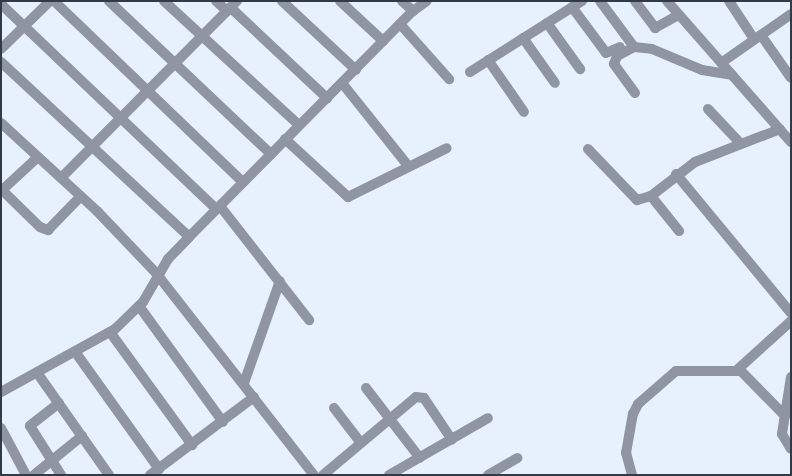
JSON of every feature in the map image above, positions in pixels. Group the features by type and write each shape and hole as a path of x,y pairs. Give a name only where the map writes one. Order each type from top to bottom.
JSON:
{"street":[{"path":"1,49 50,1"},
{"path":"54,1 147,92 243,182"},
{"path":"109,1 271,154"},
{"path":"164,1 299,125"},
{"path":"216,1 232,7 327,98"},
{"path":"282,1 356,70"},
{"path":"340,1 383,41"},
{"path":"402,1 413,11"},
{"path":"1,392 38,374 110,332 139,306 159,278 168,259 413,11 427,1"},
{"path":"470,72 582,1"},
{"path":"600,1 632,44 652,49 702,70 732,75"},
{"path":"635,1 655,28 678,15"},
{"path":"667,1 791,142"},
{"path":"729,1 791,78"},
{"path":"1,4 119,120 218,207 280,281 309,320"},
{"path":"61,178 232,7"},
{"path":"572,7 606,53 611,54 632,44"},
{"path":"721,63 758,37 789,19"},
{"path":"547,23 580,69"},
{"path":"400,24 449,79"},
{"path":"523,38 555,83"},
{"path":"632,44 617,56 614,64 635,93"},
{"path":"488,60 524,112"},
{"path":"1,62 189,237"},
{"path":"342,83 409,167"},
{"path":"708,109 740,144"},
{"path":"1,123 81,196 159,278 244,383 314,475"},
{"path":"588,149 631,196 638,200 651,196 676,174 740,144 780,129"},
{"path":"285,139 348,197 447,148"},
{"path":"38,157 1,190 40,227 48,230 81,196"},
{"path":"676,174 791,313"},
{"path":"651,196 678,231"},
{"path":"244,383 280,281"},
{"path":"139,306 223,422"},
{"path":"632,475 626,446 638,404 676,371 737,370 791,321"},
{"path":"110,332 192,445"},
{"path":"76,353 159,469"},
{"path":"737,370 785,416"},
{"path":"38,374 109,475"},
{"path":"791,377 782,434 791,449"},
{"path":"366,388 392,417 420,458"},
{"path":"323,475 392,417 420,396 452,440"},
{"path":"150,475 223,422 254,397"},
{"path":"59,404 30,426 61,475"},
{"path":"334,408 361,443"},
{"path":"389,475 488,418"},
{"path":"1,428 26,475"},
{"path":"34,475 82,436"},
{"path":"488,475 517,458"}]}
